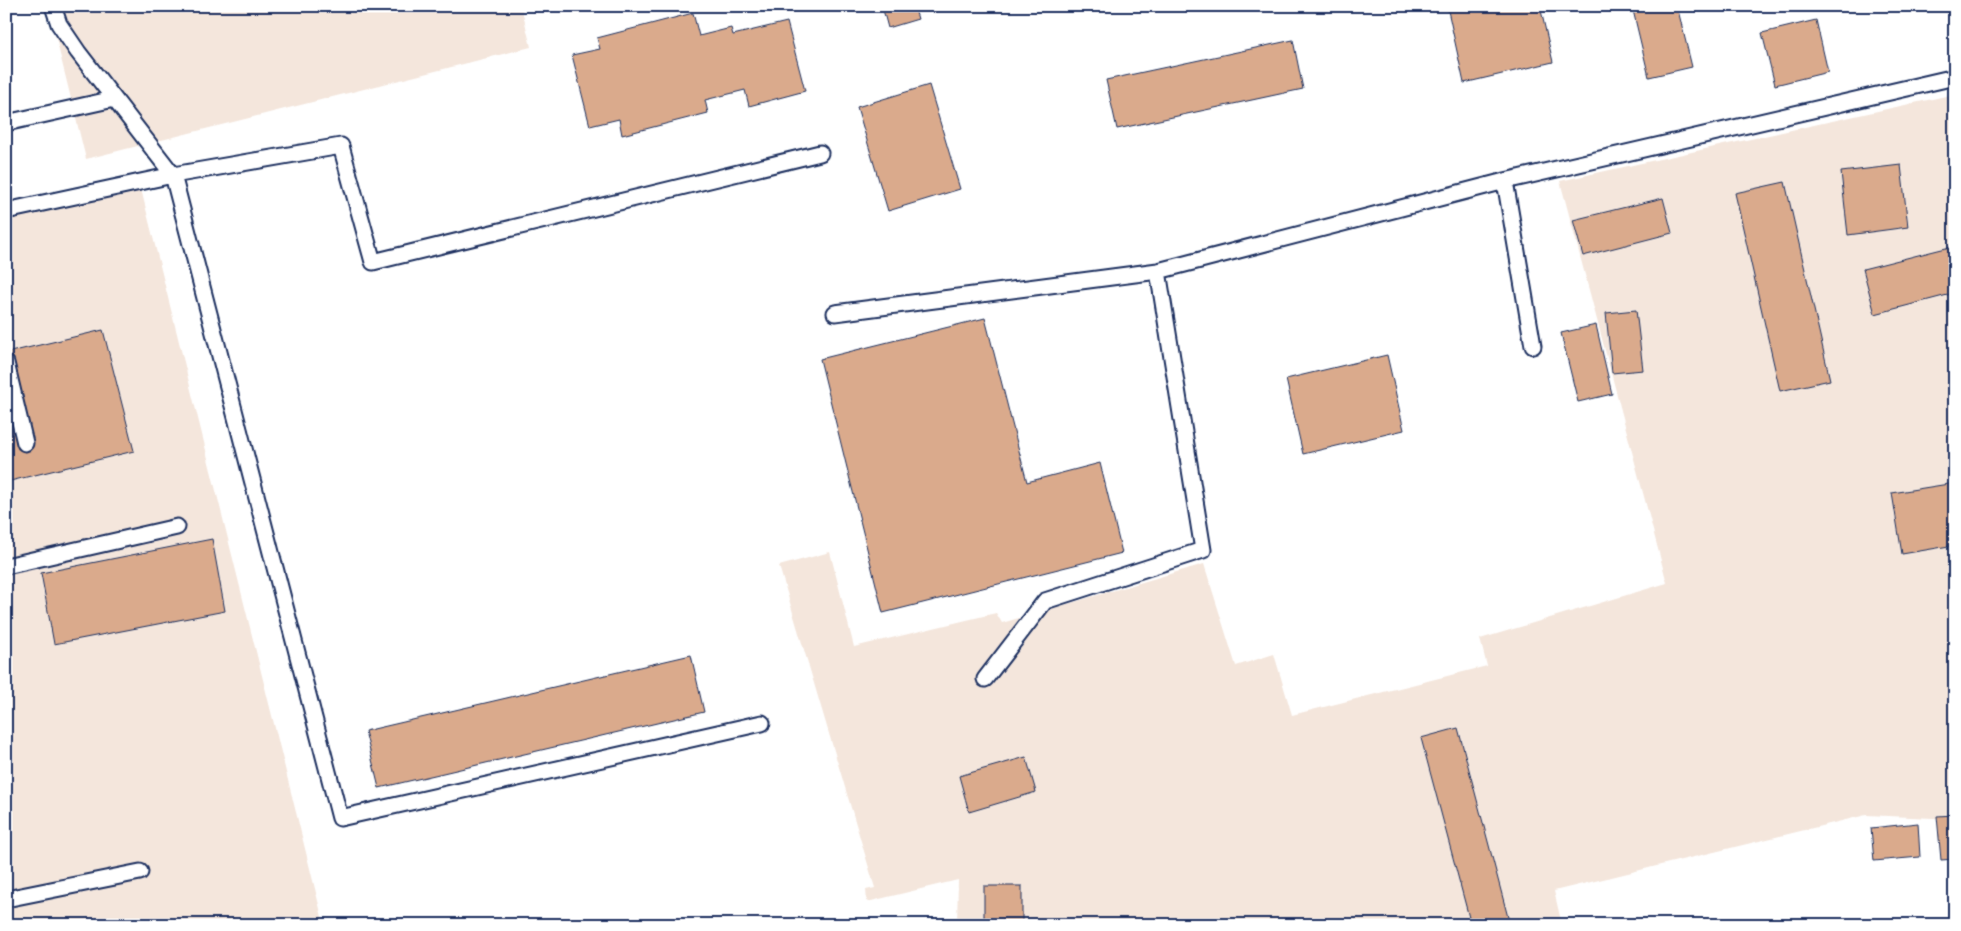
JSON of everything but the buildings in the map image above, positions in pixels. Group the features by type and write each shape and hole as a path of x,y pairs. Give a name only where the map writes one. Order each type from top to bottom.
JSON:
{"lane":[{"path":"53,6 59,24 173,175 340,818 762,723"},
{"path":"835,313 1158,271 1505,181 1955,77"},
{"path":"6,123 114,99"},
{"path":"6,211 173,175 341,146 374,262 820,153"},
{"path":"1505,181 1533,346"},
{"path":"985,679 1044,601 1203,550 1158,271"},
{"path":"6,363 25,444"},
{"path":"6,566 177,527"},
{"path":"6,899 140,872"}],"shaded area":[{"path":"48,6 521,6 531,47 86,159"},
{"path":"1955,94 1955,819 1866,815 1554,891 1562,925 957,925 958,880 867,902 866,890 875,888 779,566 830,552 854,647 996,613 1002,623 1204,564 1236,666 1274,654 1292,715 1487,666 1480,639 1667,583 1560,181"},
{"path":"140,185 324,925 6,925 6,219"}]}
